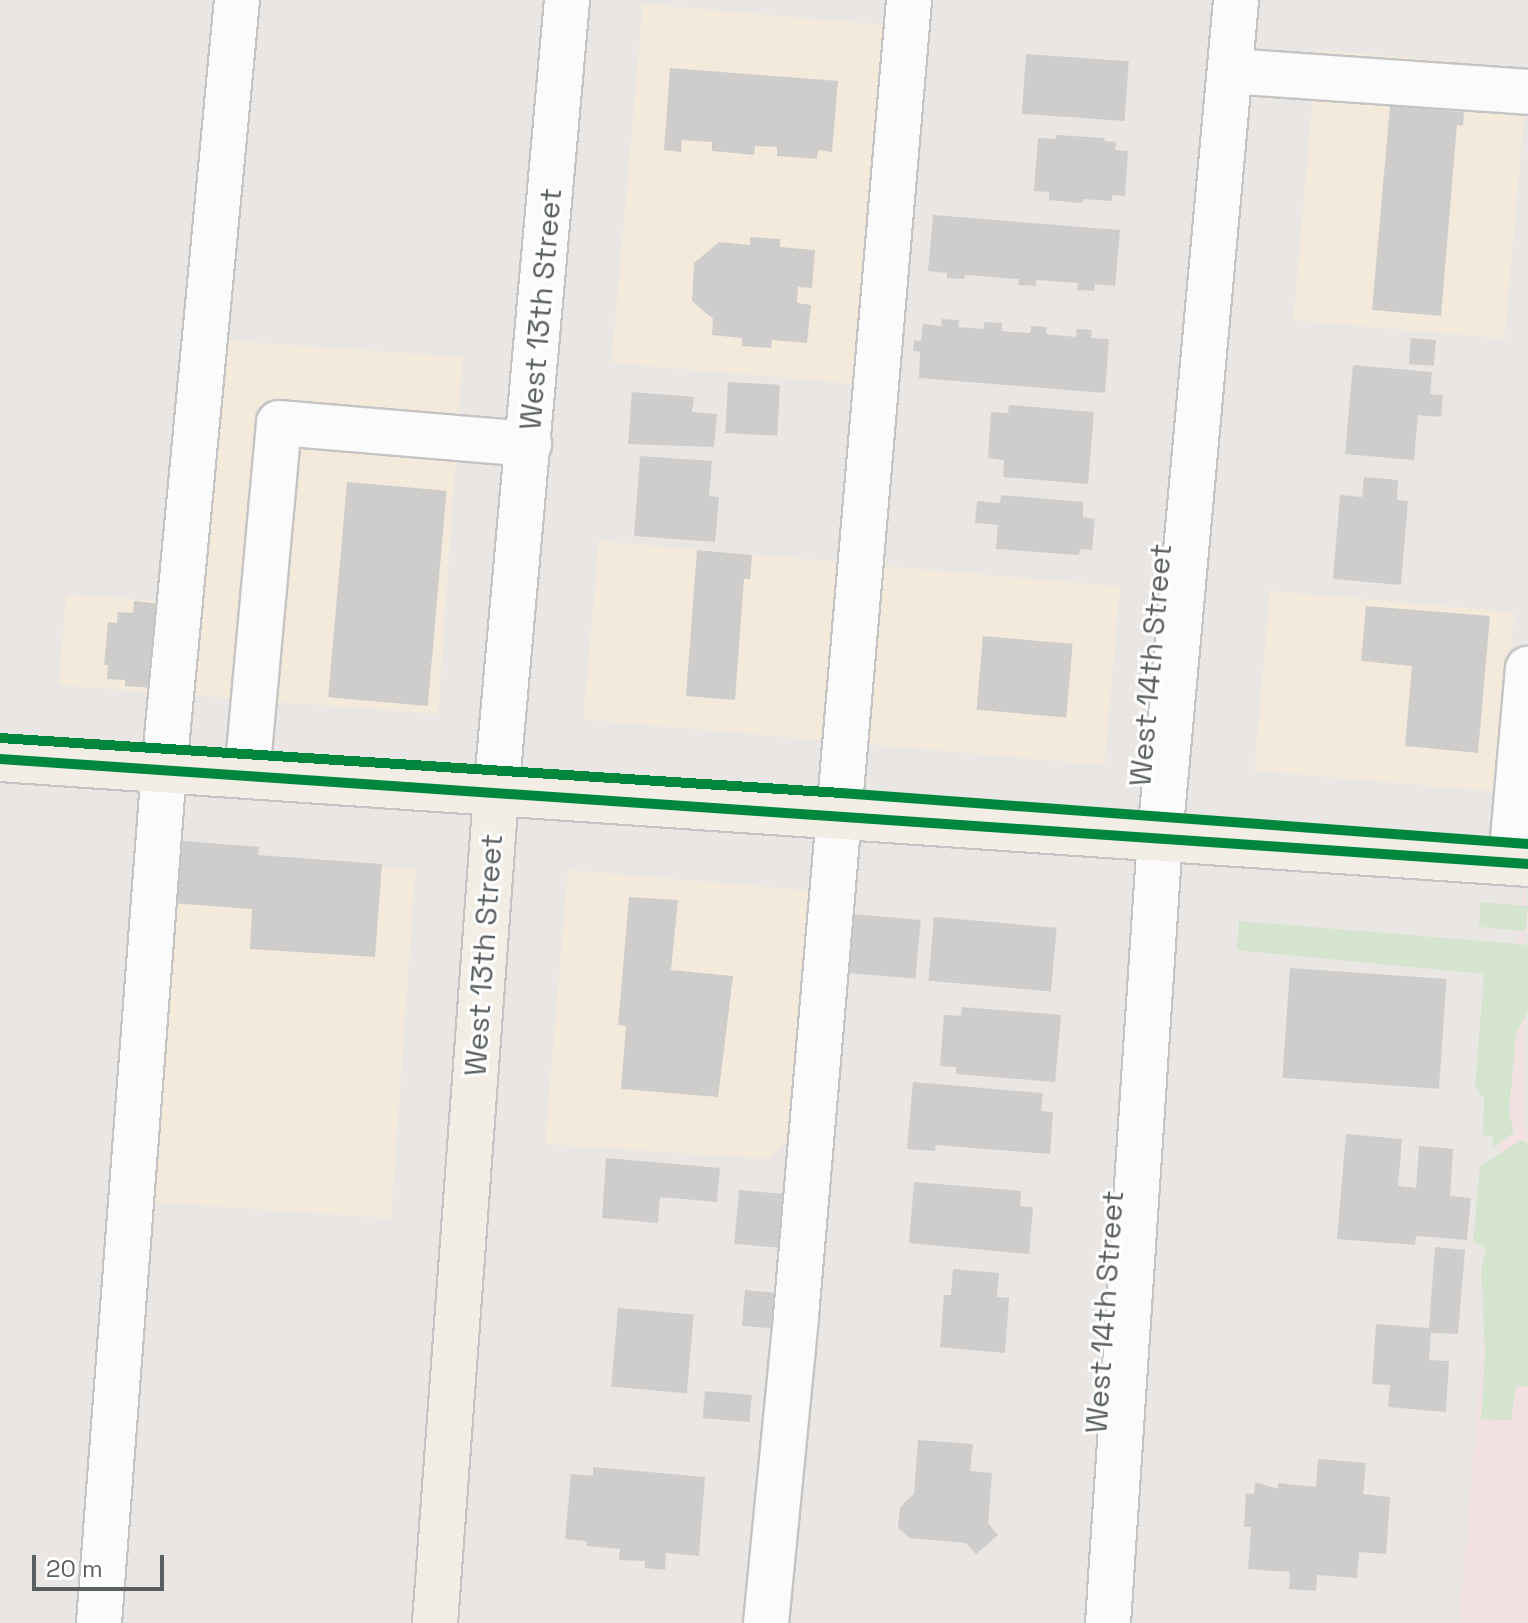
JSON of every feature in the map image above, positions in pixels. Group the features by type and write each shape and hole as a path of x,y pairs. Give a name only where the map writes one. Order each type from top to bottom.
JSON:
{"main road":[{"path":"0,759 1520,863"},
{"name":"West 13th Street","path":"435,1623 496,794"}],"street":[{"path":"99,1623 164,769 237,0"},
{"name":"West 13th Street","path":"496,794 567,0"},
{"path":"766,1623 909,0"},
{"name":"West 14th Street","path":"1108,1623 1160,837 1236,0"},
{"path":"1230,71 1528,92"},
{"path":"247,775 279,423 529,444"},
{"path":"1520,863 1528,669"}],"shaded area":[{"path":"643,4 922,28 891,387 612,363"},
{"path":"1317,50 1528,68 1505,338 1293,320"},
{"path":"215,340 463,357 438,714 59,685 66,594 194,604"},
{"path":"599,541 1120,587 1104,765 583,719"},
{"path":"1270,591 1514,612 1498,792 1254,770"},
{"path":"169,852 415,869 391,1218 145,1201"},
{"path":"1525,864 1528,1623 1459,1623 1476,1423"},
{"path":"568,870 814,891 791,1137 770,1159 545,1144"}],"green space":[{"path":"1481,902 1528,906 1526,931 1479,927"},
{"path":"1239,921 1528,945 1528,1011 1516,1034 1509,1113 1514,1132 1492,1148 1493,1136 1483,1135 1484,1098 1475,1087 1484,974 1237,950"},
{"path":"1522,1140 1528,1144 1528,1386 1516,1386 1511,1420 1481,1419 1485,1352 1481,1270 1486,1249 1473,1241 1480,1166"}],"building":[{"path":"1026,54 1129,61 1125,121 1022,114"},
{"path":"670,68 838,81 832,152 818,150 817,159 777,156 777,147 755,146 754,155 712,151 712,142 682,140 681,152 664,150"},
{"path":"1390,106 1464,112 1463,126 1457,125 1441,316 1372,310"},
{"path":"1056,135 1105,138 1104,141 1116,142 1115,150 1128,151 1125,196 1112,195 1112,201 1083,199 1082,203 1049,200 1049,192 1034,191 1038,138 1056,139"},
{"path":"933,215 1120,230 1115,286 1095,284 1094,291 1077,290 1078,283 1036,280 1036,286 1018,285 1019,279 965,275 964,279 947,278 947,273 928,271"},
{"path":"750,237 780,239 780,247 815,250 812,288 798,287 797,303 811,305 807,343 772,340 771,348 742,346 742,338 712,335 713,319 692,301 694,263 719,242 750,245"},
{"path":"942,319 959,320 958,327 984,329 984,322 1002,323 1002,331 1030,333 1031,326 1047,327 1046,334 1076,337 1077,329 1092,330 1091,338 1109,339 1105,393 919,378 920,352 913,351 914,340 921,341 923,324 941,326"},
{"path":"1411,338 1436,340 1434,366 1409,364"},
{"path":"1353,365 1432,372 1430,394 1443,395 1441,417 1418,415 1414,460 1345,454"},
{"path":"728,382 780,385 777,436 725,433"},
{"path":"632,392 694,397 692,412 717,414 714,447 628,444"},
{"path":"1009,405 1094,412 1088,484 1003,477 1004,460 988,458 991,412 1008,413"},
{"path":"640,456 712,461 709,496 719,497 715,542 634,536"},
{"path":"1364,477 1398,480 1397,500 1408,501 1401,585 1333,579 1340,495 1362,497"},
{"path":"347,482 447,491 428,706 328,697"},
{"path":"1001,495 1083,502 1083,517 1095,519 1092,550 1080,549 1079,555 996,549 998,525 975,523 977,501 1000,503"},
{"path":"697,550 752,555 750,579 744,579 735,700 686,696"},
{"path":"134,601 161,604 155,688 125,686 125,680 107,679 108,665 104,665 108,622 117,623 118,612 133,613"},
{"path":"1366,606 1490,616 1478,753 1405,746 1412,666 1361,661"},
{"path":"983,636 1073,644 1066,718 977,710"},
{"path":"174,840 259,847 258,855 382,864 375,957 250,949 252,909 171,903"},
{"path":"629,897 678,900 671,970 733,976 718,1097 621,1089 626,1026 618,1025"},
{"path":"840,913 921,920 916,979 835,972"},
{"path":"934,917 1057,928 1051,991 928,981"},
{"path":"1290,968 1447,979 1439,1089 1282,1078"},
{"path":"962,1007 1061,1015 1055,1082 956,1074 956,1067 940,1066 944,1015 961,1016"},
{"path":"913,1082 1043,1093 1041,1111 1053,1112 1050,1154 936,1145 935,1151 907,1149"},
{"path":"1346,1134 1402,1139 1398,1186 1416,1188 1419,1146 1453,1149 1450,1196 1471,1198 1467,1240 1416,1236 1415,1245 1337,1239"},
{"path":"606,1158 720,1168 717,1202 660,1197 658,1223 602,1218"},
{"path":"914,1182 1021,1191 1020,1206 1033,1207 1029,1254 909,1243"},
{"path":"739,1190 786,1194 781,1248 734,1244"},
{"path":"1435,1247 1465,1250 1458,1334 1431,1333 1429,1360 1449,1361 1446,1412 1388,1407 1390,1385 1372,1384 1376,1324 1429,1328"},
{"path":"953,1269 999,1273 997,1297 1009,1298 1005,1353 940,1347 944,1295 951,1295"},
{"path":"745,1290 778,1293 775,1329 742,1326"},
{"path":"618,1308 694,1315 687,1393 611,1387"},
{"path":"705,1391 752,1395 749,1422 703,1418"},
{"path":"918,1440 973,1444 970,1471 992,1473 988,1523 998,1535 976,1554 966,1543 910,1538 898,1528 900,1507 914,1494"},
{"path":"1318,1459 1366,1463 1363,1494 1390,1497 1386,1554 1359,1552 1357,1578 1317,1575 1316,1591 1289,1589 1290,1572 1248,1569 1251,1527 1244,1527 1246,1493 1254,1494 1255,1482 1278,1489 1278,1483 1316,1487"},
{"path":"593,1467 705,1477 699,1556 666,1553 665,1570 645,1568 645,1561 619,1560 620,1549 586,1546 587,1541 565,1539 571,1474 593,1476"}],"cycle path":[{"path":"0,738 841,793 1528,844"},
{"path":"0,759 1528,864"}]}
